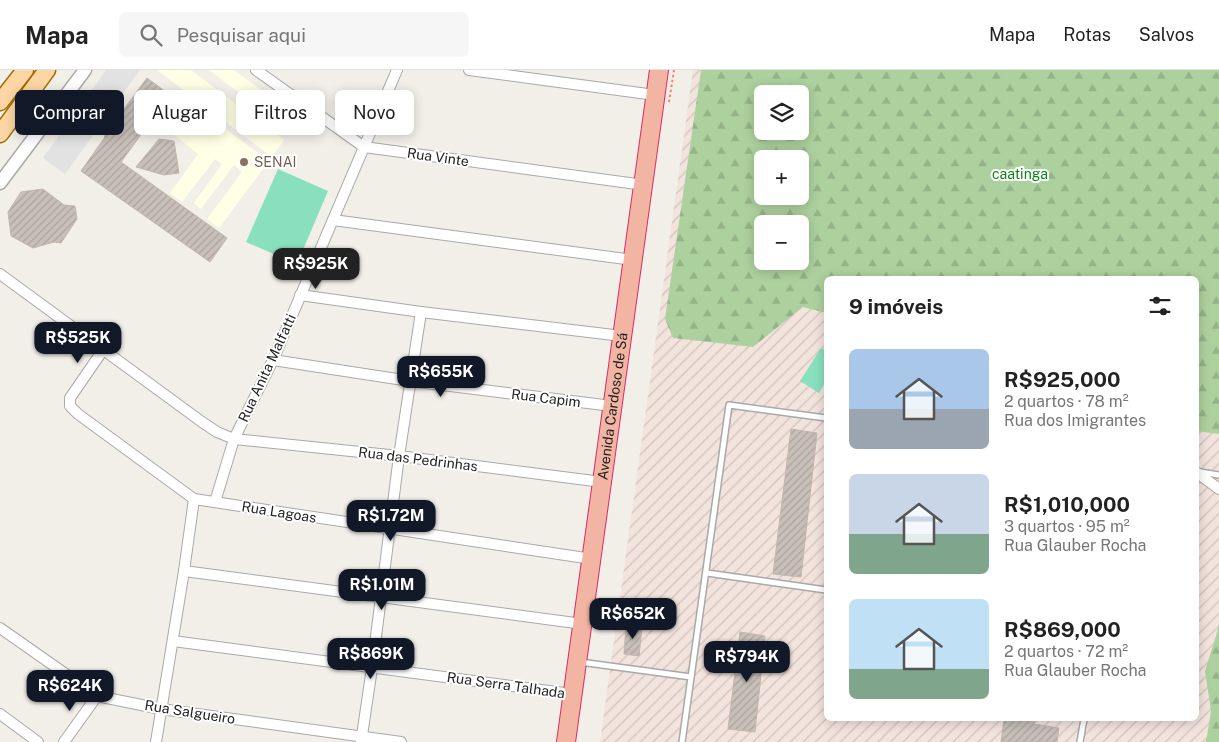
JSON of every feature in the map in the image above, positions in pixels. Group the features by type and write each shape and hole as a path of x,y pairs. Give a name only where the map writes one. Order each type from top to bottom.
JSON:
{"highway":[{"name":"Avenida Cardoso de Sá","path":"566,742 659,70"}],"main road":[{"path":"0,102 25,70"},
{"path":"0,134 47,70"}],"street":[{"path":"0,183 85,70"},
{"name":"Rua Vinte","path":"256,70 364,147 644,185"},
{"name":"Rua Anita Malfatti","path":"215,502 234,439 273,360 397,70"},
{"path":"468,70 655,95"},
{"path":"333,220 633,260"},
{"name":"Rua das Pedrinhas","path":"0,274 202,422 217,432 234,439 399,456 602,482"},
{"path":"300,295 622,336"},
{"path":"361,739 399,456 422,312"},
{"name":"Rua Lagoas","path":"103,350 75,391 70,402 73,409 194,499 592,559"},
{"name":"Rua Capim","path":"273,360 410,382 612,406"},
{"path":"1199,473 1219,489"},
{"path":"156,742 194,499"},
{"path":"184,571 583,624"},
{"name":"Rua Salgueiro","path":"0,628 97,696 160,709 361,739 401,742"},
{"name":"Rua Serra Talhada","path":"173,640 572,694"},
{"path":"64,742 97,696"},
{"path":"0,714 38,742"}],"lane":[{"path":"682,742 729,405 824,418"},
{"path":"1199,471 1219,474"},
{"path":"707,573 824,590"},
{"path":"577,662 691,676"},
{"path":"1080,742 1084,721"}],"shaded area":[{"path":"106,70 140,70 124,92 124,90 92,90"},
{"path":"157,70 191,70 218,90 183,90"},
{"path":"209,70 234,70 261,90 236,90"},
{"path":"693,70 1219,70 1219,742 600,742"},
{"path":"226,96 236,104 236,130 226,122"},
{"name":"SENAI","path":"226,129 269,161 219,228 207,219 242,172 234,165 201,209 194,203 222,164 215,159 182,202 170,193 198,154 174,135 226,135"},
{"path":"59,135 93,135 65,174 43,158"},
{"path":"243,135 277,135 284,140 272,157"}],"green space":[{"name":"caatinga","path":"701,70 1219,70 1219,434 1199,431 1199,276 824,276 824,312 803,307 753,347 673,338 665,319"},
{"path":"278,169 328,191 297,264 246,242"},
{"path":"821,348 824,350 824,384 819,393 800,381"},
{"path":"1219,626 1219,742 1206,742 1211,711 1205,671"}],"building":[{"path":"147,78 163,90 138,90"},
{"path":"134,96 134,135 141,135 121,162 227,238 210,262 81,171 105,135 124,135 124,109"},
{"path":"159,139 174,141 179,173 164,175 136,167"},
{"path":"43,189 64,205 75,206 77,219 61,243 54,242 33,248 11,236 8,212 21,192"},
{"path":"791,429 817,433 801,577 773,574"},
{"path":"626,625 642,627 639,656 624,654"},
{"path":"740,632 765,636 755,732 728,729"},
{"path":"1004,721 1035,721 1034,724 1059,728 1057,742 1001,742"}],"place":[{"name":"SENAI","path":"244,162"}]}
